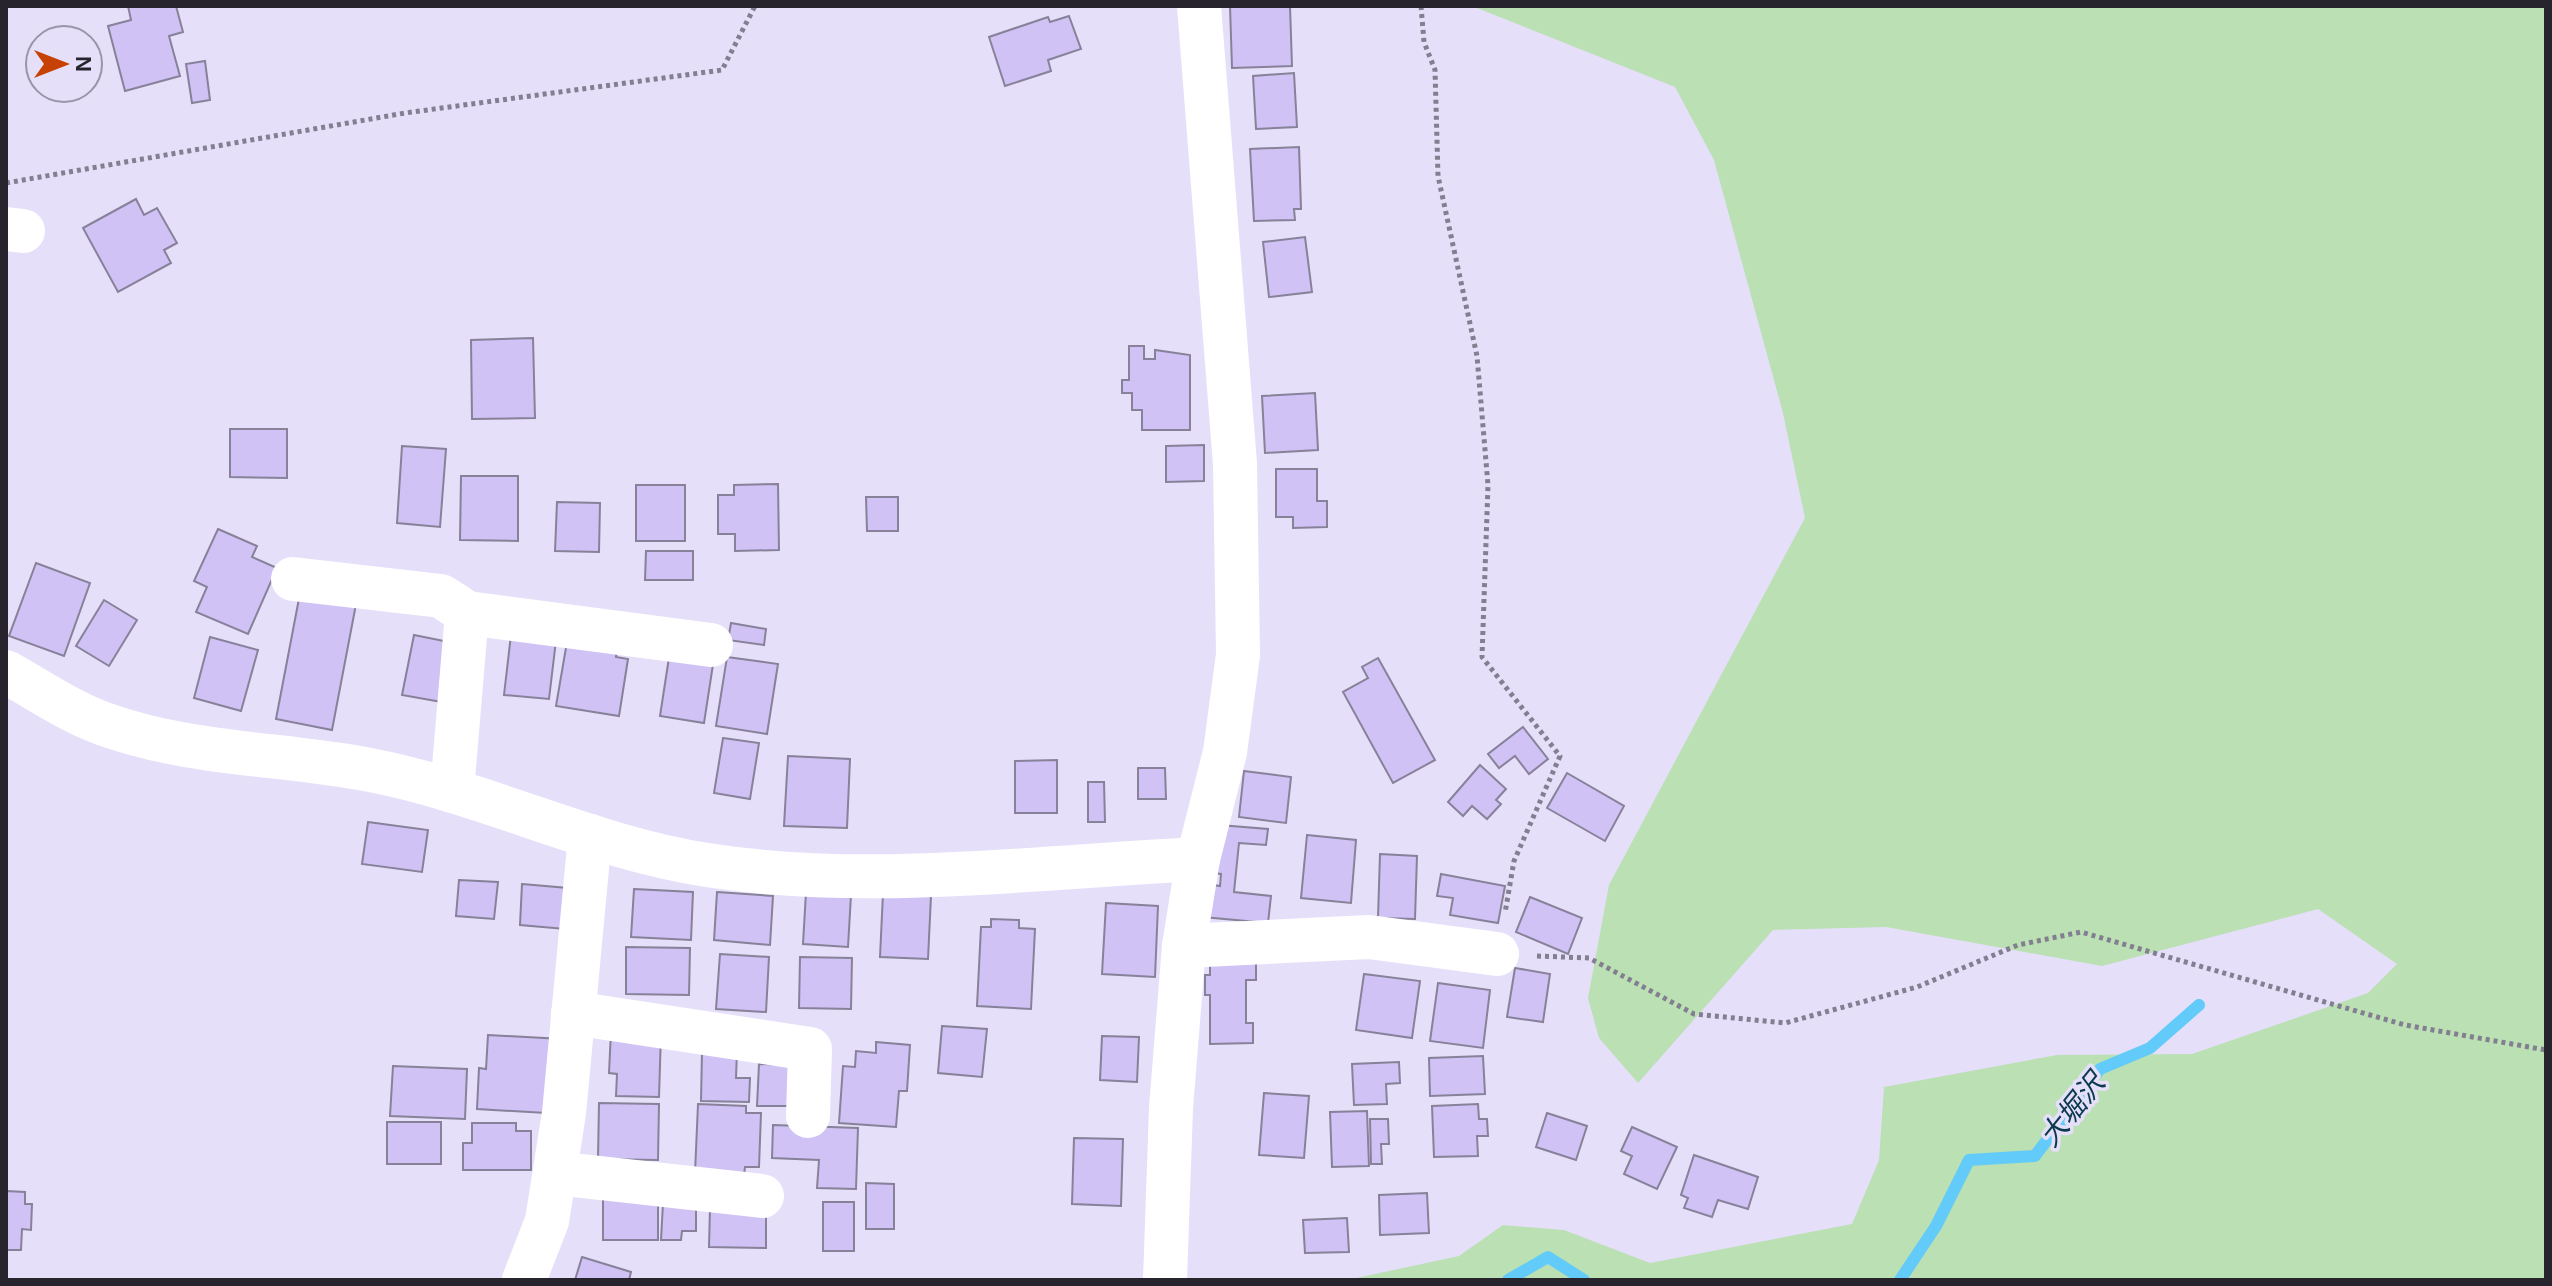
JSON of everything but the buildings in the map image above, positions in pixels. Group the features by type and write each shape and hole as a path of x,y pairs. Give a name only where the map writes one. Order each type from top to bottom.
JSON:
{"street":[{"path":"1165,1280 1171,1108 1184,946 1198,859 1225,752 1238,655 1235,464 1199,6"},
{"path":"293,579 441,596 467,613 711,645"},
{"path":"452,791 467,613"},
{"path":"6,672 102,724 197,748 370,770 494,801 590,836 705,865 817,877 1198,859"},
{"path":"524,1280 547,1221 555,1173 590,836"},
{"path":"1184,946 1369,937 1497,954"},
{"path":"573,1013 810,1049 808,1116"},
{"path":"555,1173 762,1196"}],"path":[{"path":"6,183 405,113 722,70 755,6"},
{"path":"1421,6 1424,42 1435,70 1438,176 1477,356 1488,485 1482,657 1560,756 1514,861 1497,954 1589,958 1694,1014 1785,1023 1917,987 2018,945 2081,932 2405,1025 2546,1050"}],"green space":[{"path":"1472,6 2546,6 2546,1280 1347,1280 1459,1256 1503,1225 1564,1230 1650,1263 1852,1224 1879,1160 1884,1087 2057,1055 2192,1054 2368,993 2397,964 2318,909 2102,966 1886,927 1773,930 1638,1083 1599,1038 1588,998 1609,885 1805,518 1783,413 1714,160 1675,87"}],"waterway":[{"name":"大堀沢","path":"1900,1280 1936,1226 1969,1160 2035,1156 2100,1069 2150,1048 2199,1005"},
{"name":"大堀沢","path":"1508,1280 1548,1257 1584,1280"}]}
